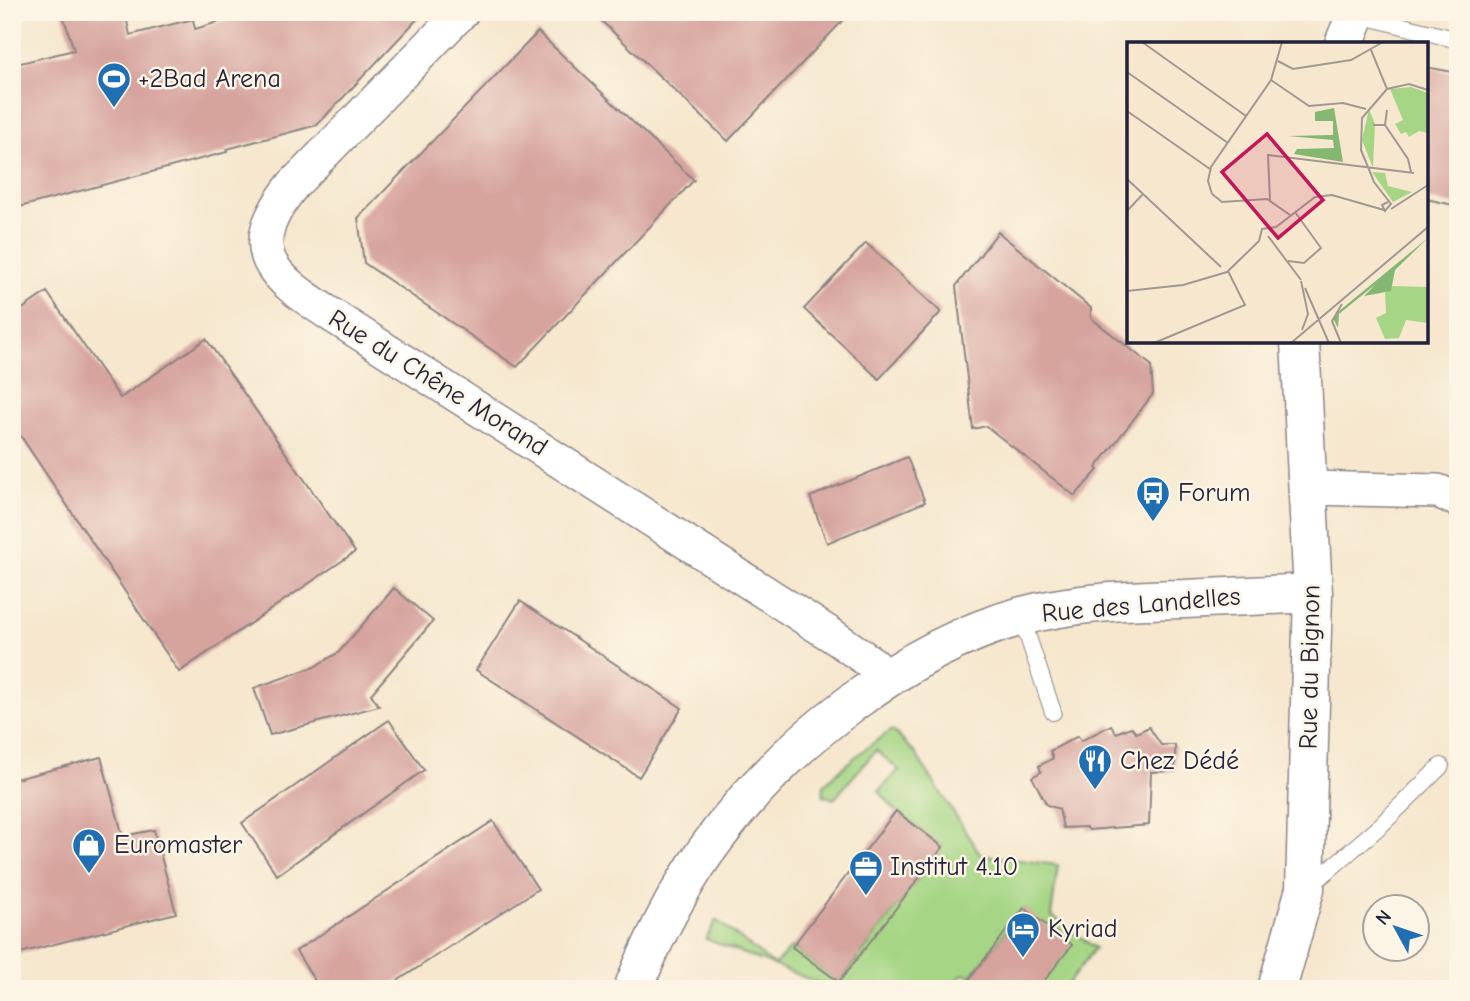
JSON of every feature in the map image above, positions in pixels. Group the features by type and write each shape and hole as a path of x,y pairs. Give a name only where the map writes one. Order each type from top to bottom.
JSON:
{"street":[{"name":"Rue du Chêne Morand","path":"462,12 293,185 276,206 267,228 265,249 280,279 336,318 833,636 873,664 886,678"},
{"name":"Rue du Bignon","path":"1277,989 1306,889 1312,593 1300,343"},
{"path":"1308,488 1438,491 1458,500"},
{"name":"Rue des Landelles","path":"633,989 670,908 717,836 742,805 802,746 886,678 970,634 1021,616 1104,603 1312,593"}],"lane":[{"path":"1353,23 1458,40"},
{"path":"1021,616 1053,712"},
{"path":"1306,889 1381,825 1441,766"}],"green space":[{"path":"892,730 915,753 981,855 1058,865 1051,915 1095,948 1064,989 1038,989 1024,909 971,976 962,974 951,989 834,989 706,939 716,920 774,965 792,947 840,982 942,847 896,811 879,791 899,770 876,750 834,799 823,795 824,785 832,777"}],"building":[{"name":"+2Bad Arena","path":"62,12 125,12 130,35 193,19 195,29 252,12 424,12 317,125 227,149 227,152 12,209 12,65 74,50"},
{"path":"592,12 851,12 728,141"},
{"path":"538,32 694,180 517,367 364,263 358,218"},
{"path":"1428,67 1458,73 1458,206 1428,199"},
{"path":"998,232 1091,308 1091,318 1151,365 1153,394 1096,468 1098,470 1075,496 986,426 973,429 956,286"},
{"path":"866,243 941,312 879,379 804,309"},
{"path":"47,292 120,398 206,339 355,552 179,672 12,423 12,316"},
{"path":"907,457 925,502 827,543 810,497"},
{"path":"394,588 433,621 371,694 379,706 270,735 254,688 314,667 339,652"},
{"path":"520,601 682,708 639,777 476,670"},
{"path":"389,720 424,770 277,875 242,823"},
{"name":"Chez Dédé","path":"1111,725 1116,733 1131,727 1136,733 1149,727 1161,745 1175,745 1175,771 1151,772 1149,825 1089,830 1086,827 1063,828 1059,809 1047,805 1032,777 1041,772 1039,766 1053,758 1050,751 1078,736 1081,741"},
{"name":"Euromaster","path":"101,757 123,836 154,830 176,913 12,955 12,780"},
{"path":"896,811 943,847 839,982 792,947"},
{"path":"493,821 538,889 385,989 320,989 296,951"},
{"name":"Kyriad","path":"1024,908 1072,945 1038,989 962,989"}],"place":[{"name":"+2Bad Arena","path":"114,109"},
{"name":"Forum","path":"1153,523"},
{"name":"Chez Dédé","path":"1095,791"},
{"name":"Euromaster","path":"89,875"},
{"name":"Institut 4.10","path":"866,897"},
{"name":"Kyriad","path":"1023,959"}]}
